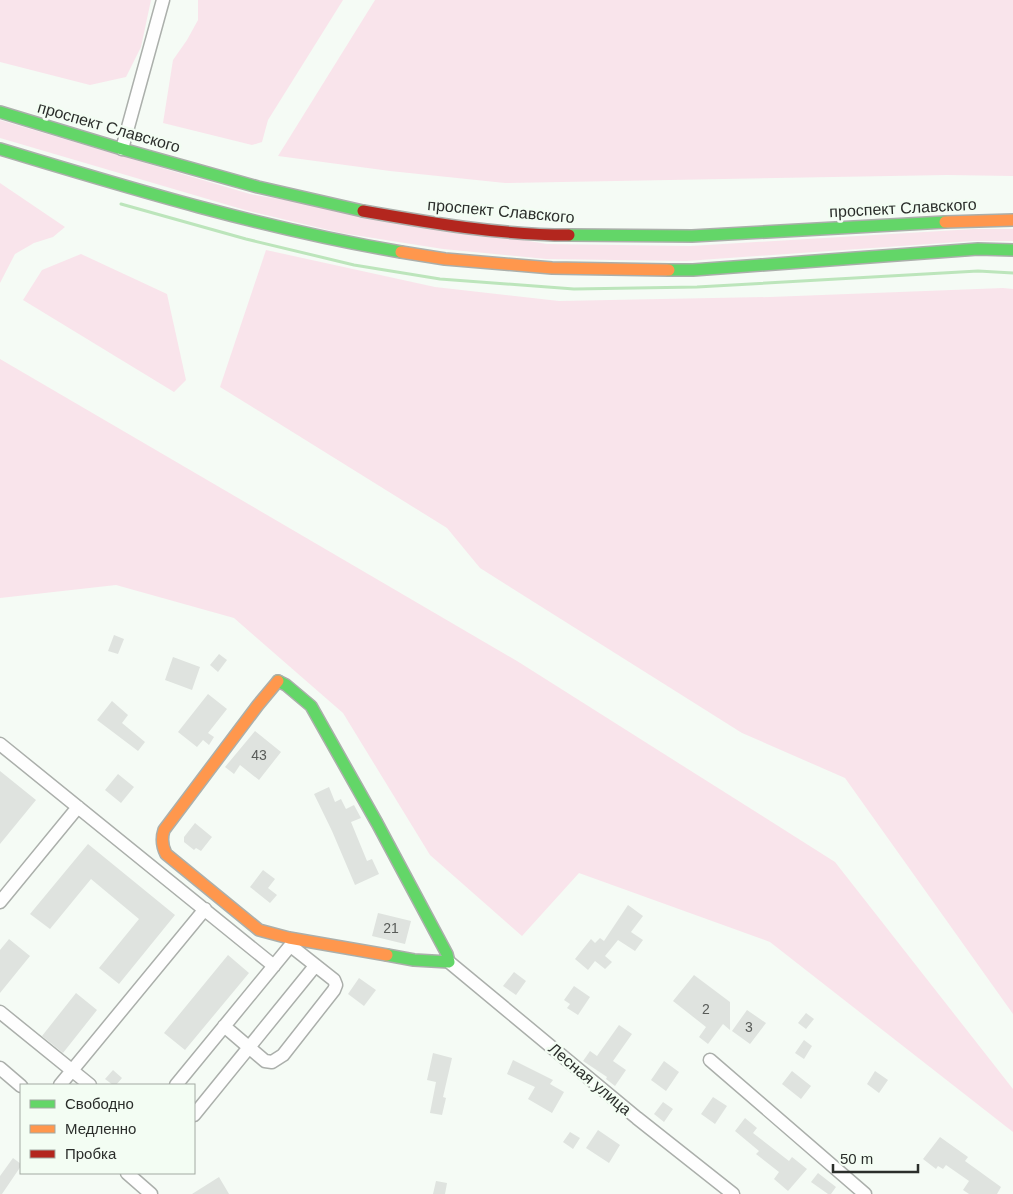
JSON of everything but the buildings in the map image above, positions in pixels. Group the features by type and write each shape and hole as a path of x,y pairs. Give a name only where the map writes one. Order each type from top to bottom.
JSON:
{"main road":[{"name":"проспект Славского","path":"0,112 258,187 346,208 450,226 547,235 692,236 974,220 1013,220"},
{"path":"0,149 103,180 250,220 355,244 445,258 552,268 693,270 978,249 1013,250"},
{"path":"278,681 286,685 311,706 382,832 447,954 449,962 414,960 293,943 259,930 166,854 162,846 161,837 164,830 278,681"}],"street":[{"path":"122,149 163,0"},
{"path":"0,744 274,966"},
{"path":"0,902 78,807"},
{"path":"61,1084 205,910"},
{"path":"177,1084 224,1026 293,943 315,966 334,980 336,985 278,1060 266,1061 224,1026"},
{"name":"Лесная улица","path":"449,962 637,1118 733,1194"},
{"path":"195,1114 315,966"},
{"path":"0,1012 89,1084"},
{"path":"710,1060 865,1194"},
{"path":"0,1068 20,1085"},
{"path":"128,1174 151,1194"}],"shaded area":[{"path":"0,0 151,0 141,47 126,77 90,85 0,62"},
{"path":"198,0 343,0 268,120 262,142 252,145 163,123 173,60 198,20"},
{"path":"375,0 1013,0 1013,176 947,175 505,183 390,171 278,156"},
{"path":"0,120 250,194 547,244 690,246 974,229 1013,229 1013,241 973,241 686,261 546,259 443,249 341,233 245,210 0,138"},
{"path":"0,183 65,227 53,237 34,243 15,254 0,283"},
{"path":"266,250 435,287 559,301 770,297 1013,289 1013,1014 845,778 742,733 480,568 447,528 220,387"},
{"path":"81,254 167,294 186,380 174,392 23,300 42,270"},
{"path":"0,359 517,661 835,862 1013,1089 1013,1132 770,942 579,873 522,936 430,855 343,713 234,618 116,585 0,598"}],"waterway":[{"path":"121,204 246,239 354,265 440,279 574,289 697,287 978,271 1013,273"}],"traffic: fast":[{"path":"0,112 258,187 363,211"},
{"path":"0,149 249,220 350,243 401,252"},
{"path":"569,235 692,236 945,222"},
{"path":"669,270 693,270 978,249 1013,250"},
{"path":"278,681 286,685 311,706 377,823 447,954 449,962 414,960 387,955"}],"traffic: slow":[{"path":"945,222 1013,220"},
{"path":"401,252 445,259 552,268 669,270"},
{"path":"278,681 164,830 162,839 166,854 259,930 289,938 387,955"}],"traffic: jam":[{"path":"363,211 491,231 569,235"}]}
